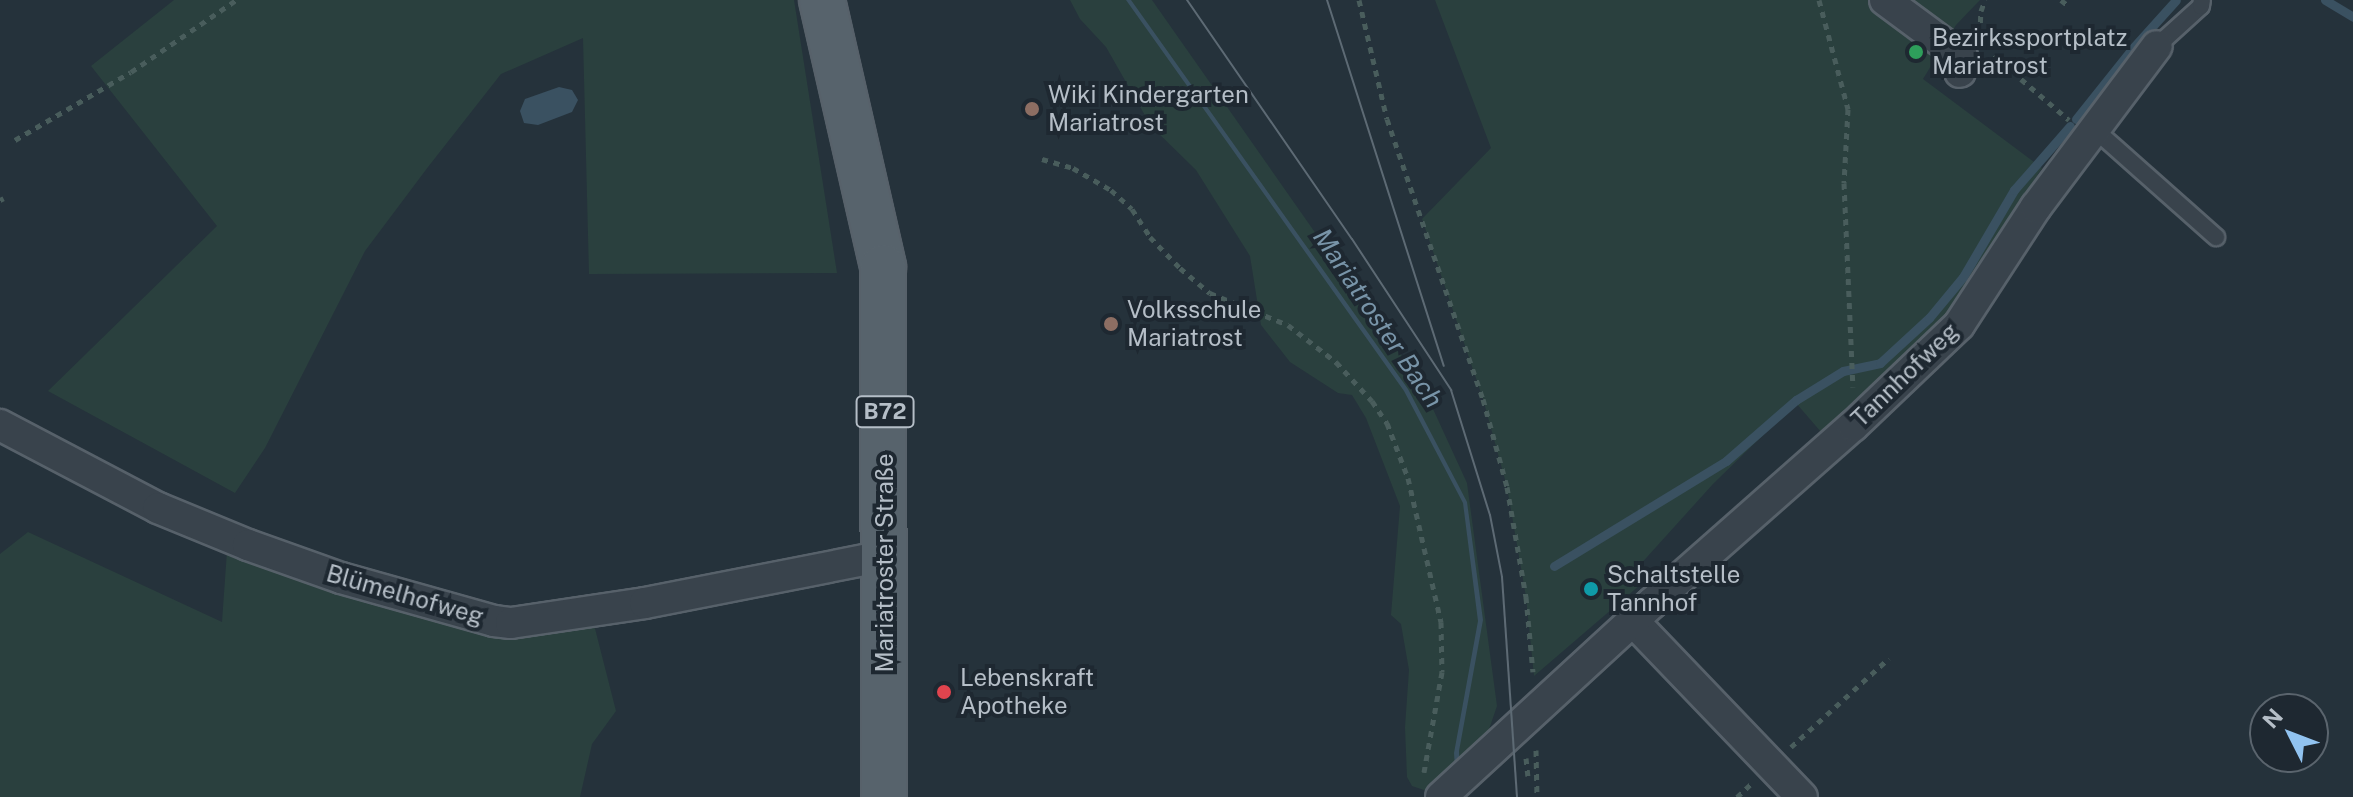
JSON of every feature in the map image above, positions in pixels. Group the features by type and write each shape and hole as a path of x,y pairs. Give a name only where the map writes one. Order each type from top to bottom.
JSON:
{"main road":[{"name":"Mariatroster Straße","path":"822,0 883,267 884,797"}],"street":[{"path":"1885,0 1962,57 1960,72"},
{"name":"Tannhofweg","path":"1432,788 1494,750 1633,621 1853,426 1959,325 2090,131 2157,46"},
{"name":"Blümelhofweg","path":"0,425 133,496 248,545 341,578 494,621 511,623 645,603 885,556"},
{"path":"1633,621 1802,797"}],"lane":[{"path":"2157,46 2201,6 2202,0"},
{"path":"2090,131 2216,237"}],"path":[{"path":"15,140 131,72 236,0"},
{"path":"1359,0 1387,119 1483,399 1507,487 1526,597 1536,710 1537,797"},
{"path":"1819,0 1848,109 1844,183 1851,380"},
{"path":"2061,0 2070,7"},
{"path":"1994,55 2003,64"},
{"path":"2021,79 2090,131"},
{"path":"1042,159 1073,168 1111,190 1132,209 1150,237 1210,293 1288,325 1336,362 1372,401 1387,423 1408,478 1441,622 1442,672 1432,788"},
{"path":"1772,764 1889,658"}],"green space":[{"path":"174,0 794,0 837,273 589,274 583,38 501,74 428,167 365,251 265,448 235,493 48,391 217,226 91,66"},
{"path":"1070,0 1152,0 1422,385 1467,483 1497,706 1483,747 1430,792 1412,786 1407,777 1405,727 1409,670 1401,624 1391,615 1400,506 1366,418 1352,395 1338,393 1290,362 1261,325 1250,256 1196,170 1151,126 1106,47 1080,19"},
{"path":"1435,0 1980,0 1956,25 1923,79 2042,168 1946,316 1821,432 1796,403 1713,484 1638,567 1647,579 1534,676 1526,597 1507,487 1483,399 1422,219 1491,148"},
{"path":"28,532 222,622 227,551 494,621 590,609 616,711 592,744 580,797 0,797 0,554"}],"water":[{"name":"Mariatroster Bach","path":"1126,0 1131,0 1408,389 1467,502 1483,620 1459,751 1461,797 1457,797 1454,753 1478,621 1463,503 1404,391"},
{"path":"559,87 572,90 578,100 572,112 538,125 524,123 520,111 525,99"}],"waterway":[{"path":"2076,119 2176,0"},
{"path":"2325,0 2353,17"},
{"path":"1554,566 1726,461 1796,400 1843,371 1880,363 1929,318 1963,277 2014,190 2070,126"}],"tram line":[{"path":"1187,0 1352,239 1451,390 1490,515 1502,577 1517,797"},
{"path":"1327,0 1444,366"}],"place":[{"name":"Bezirkssportplatz Mariatrost","path":"1916,52"},
{"name":"Wiki Kindergarten Mariatrost","path":"1032,109"},
{"name":"Volksschule Mariatrost","path":"1111,324"},
{"name":"Schaltstelle Tannhof","path":"1591,589"},
{"name":"Lebenskraft Apotheke","path":"944,692"}]}
